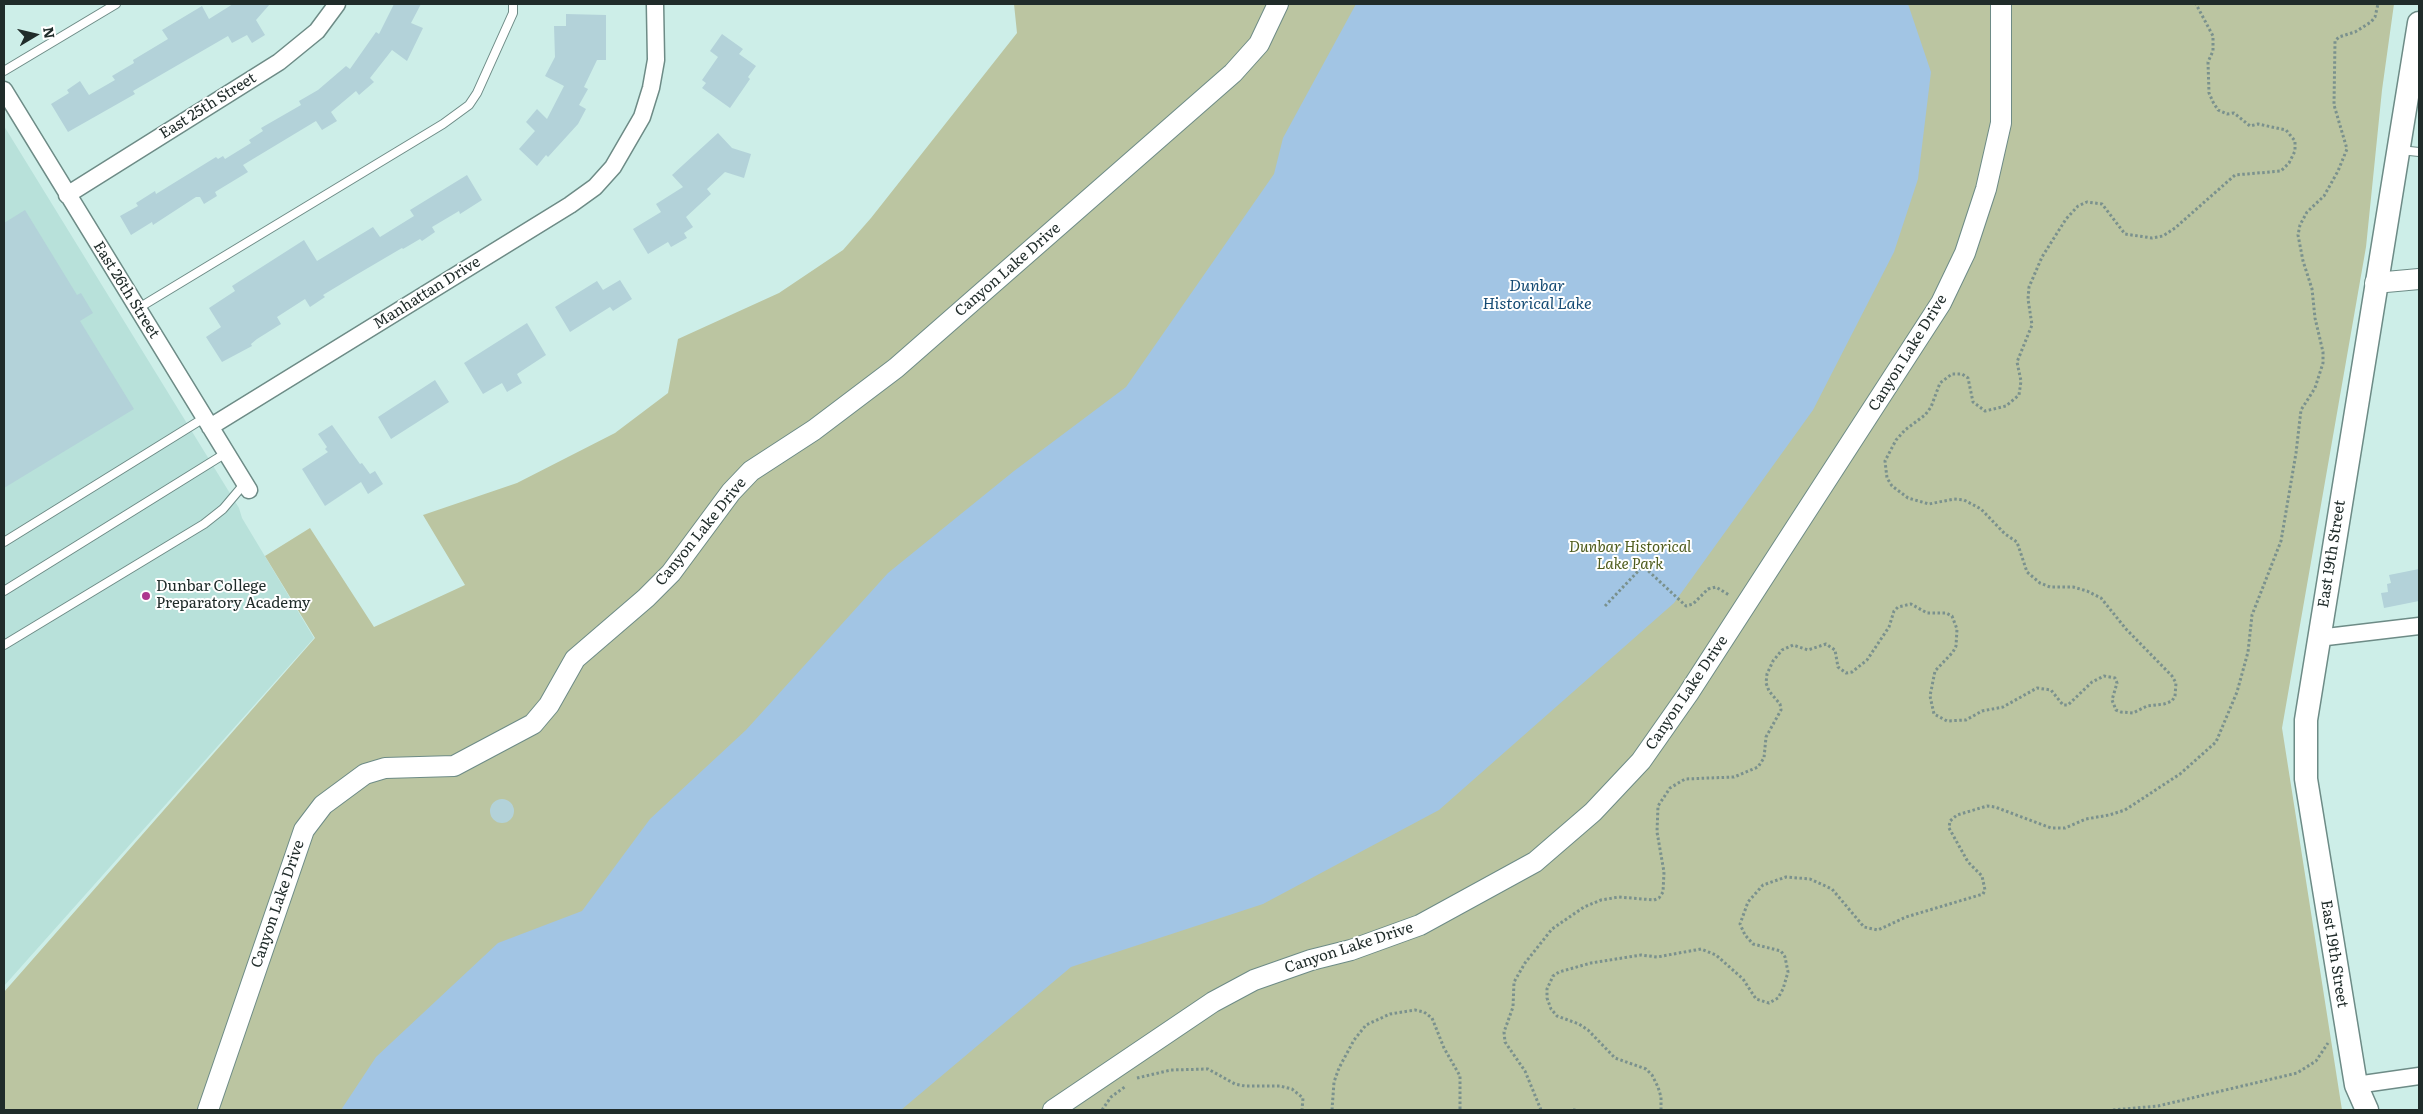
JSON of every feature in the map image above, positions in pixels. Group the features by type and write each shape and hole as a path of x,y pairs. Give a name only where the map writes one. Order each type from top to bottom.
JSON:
{"main road":[{"name":"East 19th Street","path":"2366,1110 2356,1085 2306,779 2306,720 2376,283 2409,151 2418,35"},
{"name":"East 19th Street","path":"2353,1110 2356,1085"}],"street":[{"name":"East 25th Street","path":"67,195 279,62 316,31 337,4"},
{"name":"Manhattan Drive","path":"207,422 570,205 595,186 613,167 642,118 651,88 656,60 655,4"},
{"name":"Canyon Lake Drive","path":"208,1110 300,839 304,830 323,806 365,774 385,768 454,766 533,724 548,705 574,659 646,598 671,573 731,492 751,470 814,430 896,368 1233,74 1260,44 1278,4"},
{"name":"Canyon Lake Drive","path":"1053,1110 1213,1002 1254,980 1311,960 1351,950 1420,925 1534,862 1593,812 1641,762 1688,694 1941,303 1964,253 1986,189 2001,124 2001,4"},
{"name":"East 26th Street","path":"4,90 247,487"},
{"path":"2376,283 2419,280"},
{"path":"2318,638 2419,626"},
{"path":"2356,1085 2419,1076"}],"lane":[{"path":"4,71 116,4"},
{"path":"137,309 443,124 469,105 477,93 513,13 513,4"},
{"path":"4,542 207,422"},
{"path":"4,591 226,453"},
{"path":"4,644 204,524 247,487"}],"path":[{"path":"1541,1110 1525,1072 1505,1042 1504,1032 1513,1007 1514,982 1525,963 1552,929 1584,907 1601,900 1620,897 1654,900 1659,898 1663,892 1664,872 1657,832 1660,800 1670,788 1685,779 1734,777 1758,767 1764,758 1766,737 1781,710 1780,704 1769,691 1766,683 1767,674 1773,661 1782,650 1793,645 1808,650 1826,644 1835,650 1838,667 1846,673 1852,672 1867,660 1889,627 1894,611 1898,607 1911,604 1927,613 1941,612 1952,616 1957,629 1956,646 1935,671 1931,689 1931,708 1934,714 1947,721 1966,720 1982,712 2003,707 2037,688 2052,690 2063,704 2068,704 2092,682 2104,676 2115,678 2117,683 2112,700 2116,710 2121,712 2133,713 2147,706 2164,704 2172,701 2175,696 2176,683 2172,676 2126,629 2101,598 2088,591 2073,587 2050,587 2040,583 2027,572 2017,542 2006,534 1981,509 1964,500 1954,499 1929,504 1908,498 1892,486 1887,478 1885,461 1896,440 1905,430 1925,416 1931,407 1940,383 1952,374 1962,374 1968,378 1972,402 1985,411 2006,406 2019,395 2021,381 2017,362 2032,324 2028,298 2029,287 2042,257 2066,219 2078,206 2087,202 2102,204 2125,234 2152,238 2163,236 2235,175 2281,171 2289,163 2296,150 2295,141 2286,130 2258,124 2250,126 2234,113 2227,114 2218,110 2213,102 2209,93 2208,62 2213,51 2213,36 2196,4"},
{"path":"1660,1110 1661,1097 1658,1087 1652,1075 1646,1069 1615,1058 1588,1030 1579,1024 1557,1016 1551,1009 1547,998 1547,989 1554,976 1559,972 1590,963 1641,955 1657,957 1701,949 1708,950 1727,963 1743,979 1756,999 1769,1003 1778,998 1783,989 1788,972 1785,957 1781,951 1753,944 1745,935 1740,924 1742,914 1748,902 1763,885 1786,877 1810,879 1832,889 1864,927 1878,930 1906,917 1983,894 1985,890 1982,876 1968,862 1949,828 1950,821 1957,815 1978,808 1995,807 2051,828 2065,828 2086,819 2125,810 2180,774 2216,742 2237,692 2248,652 2252,616 2281,541 2296,453 2301,410 2318,382 2323,363 2323,352 2315,318 2312,288 2303,261 2298,235 2300,225 2307,212 2324,196 2338,171 2347,149 2334,104 2335,41 2338,36 2355,32 2371,22 2376,17 2378,4"},
{"path":"1605,606 1648,560"},
{"path":"1643,566 1686,606 1693,604 1708,589 1716,587 1724,590 1743,607"},
{"path":"1332,1110 1334,1082 1354,1040 1366,1026 1376,1019 1408,1010 1424,1012 1432,1018 1444,1048 1460,1076 1460,1110"},
{"path":"2113,1110 2158,1106 2297,1073 2316,1061 2344,1014"},
{"path":"1102,1110 1111,1097 1136,1078 1148,1074 1195,1068 1208,1069 1235,1084 1244,1086 1280,1086 1292,1089 1303,1098 1302,1110"}],"shaded area":[{"name":"Dunbar College Preparatory Academy","path":"4,126 239,508 242,518 314,638 4,986"}],"green space":[{"name":"Dunbar Historical Lake Park","path":"1014,4 2394,4 2382,90 2366,247 2282,728 2342,1110 4,1110 4,992 315,638 265,556 310,528 374,627 465,585 423,515 517,483 615,433 668,393 678,339 779,293 843,250 871,218 1017,33"}],"water":[{"name":"Dunbar Historical Lake","path":"1356,4 1908,4 1931,72 1918,179 1894,252 1813,410 1674,603 1439,810 1263,904 1071,967 901,1110 341,1110 376,1057 498,943 582,911 650,819 746,730 888,573 1014,471 1126,387 1274,174 1283,138"}],"building":[{"path":"233,4 270,4 256,20 265,35 252,43 247,35 232,43 228,36 133,91 135,94 68,132 51,104 69,93 67,90 80,81 89,95 115,80 112,76 134,63 133,60 168,39 162,30 202,6 209,19"},
{"path":"394,4 421,4 411,23 423,28 407,61 392,50 370,78 374,82 359,95 356,91 331,112 337,121 322,130 316,121 243,165 248,172 215,192 217,196 204,204 200,197 196,197 153,225 152,222 131,235 120,216 138,206 136,203 155,191 156,194 216,157 218,159 223,156 225,159 251,143 249,140 263,131 261,128 301,105 299,101 318,90 346,66 350,69 376,32 379,34"},
{"path":"566,14 606,15 606,60 597,60 584,87 588,89 579,105 586,109 578,124 548,157 546,155 537,166 519,149 535,131 526,122 537,109 547,119 564,86 545,76 555,57 554,26 566,26"},
{"path":"722,34 743,49 739,54 756,66 748,77 750,79 730,108 702,88 706,83 702,80 718,57 710,51"},
{"path":"718,133 732,148 751,154 744,178 725,172 707,189 711,194 686,217 693,227 684,233 687,238 671,247 668,242 648,254 633,229 661,212 656,204 683,187 672,175"},
{"path":"467,175 482,200 460,214 459,211 432,227 435,232 422,241 420,239 402,248 356,275 323,295 325,297 310,307 305,299 277,317 281,324 257,339 251,344 252,346 222,362 206,337 221,327 209,308 235,291 232,286 304,240 317,261 373,227 380,237 414,216 410,210"},
{"path":"25,210 77,295 81,293 93,313 80,321 134,409 4,488 4,223"},
{"path":"620,280 632,299 613,311 610,307 570,332 555,307 597,281 603,290"},
{"path":"527,323 546,355 517,374 522,383 507,392 502,383 483,394 464,363"},
{"path":"435,380 449,402 391,439 378,417"},
{"path":"332,425 360,464 362,463 370,474 375,471 383,484 368,494 361,482 325,506 302,469 328,452 325,449 327,447 318,434"},
{"path":"2419,569 2419,601 2384,608 2381,593 2388,592 2387,584 2391,583 2389,575"},
{"path":"502,799 510,803 514,811 510,819 502,823 494,819 490,811 494,803"}],"place":[{"name":"Dunbar College Preparatory Academy","path":"146,596"}]}
